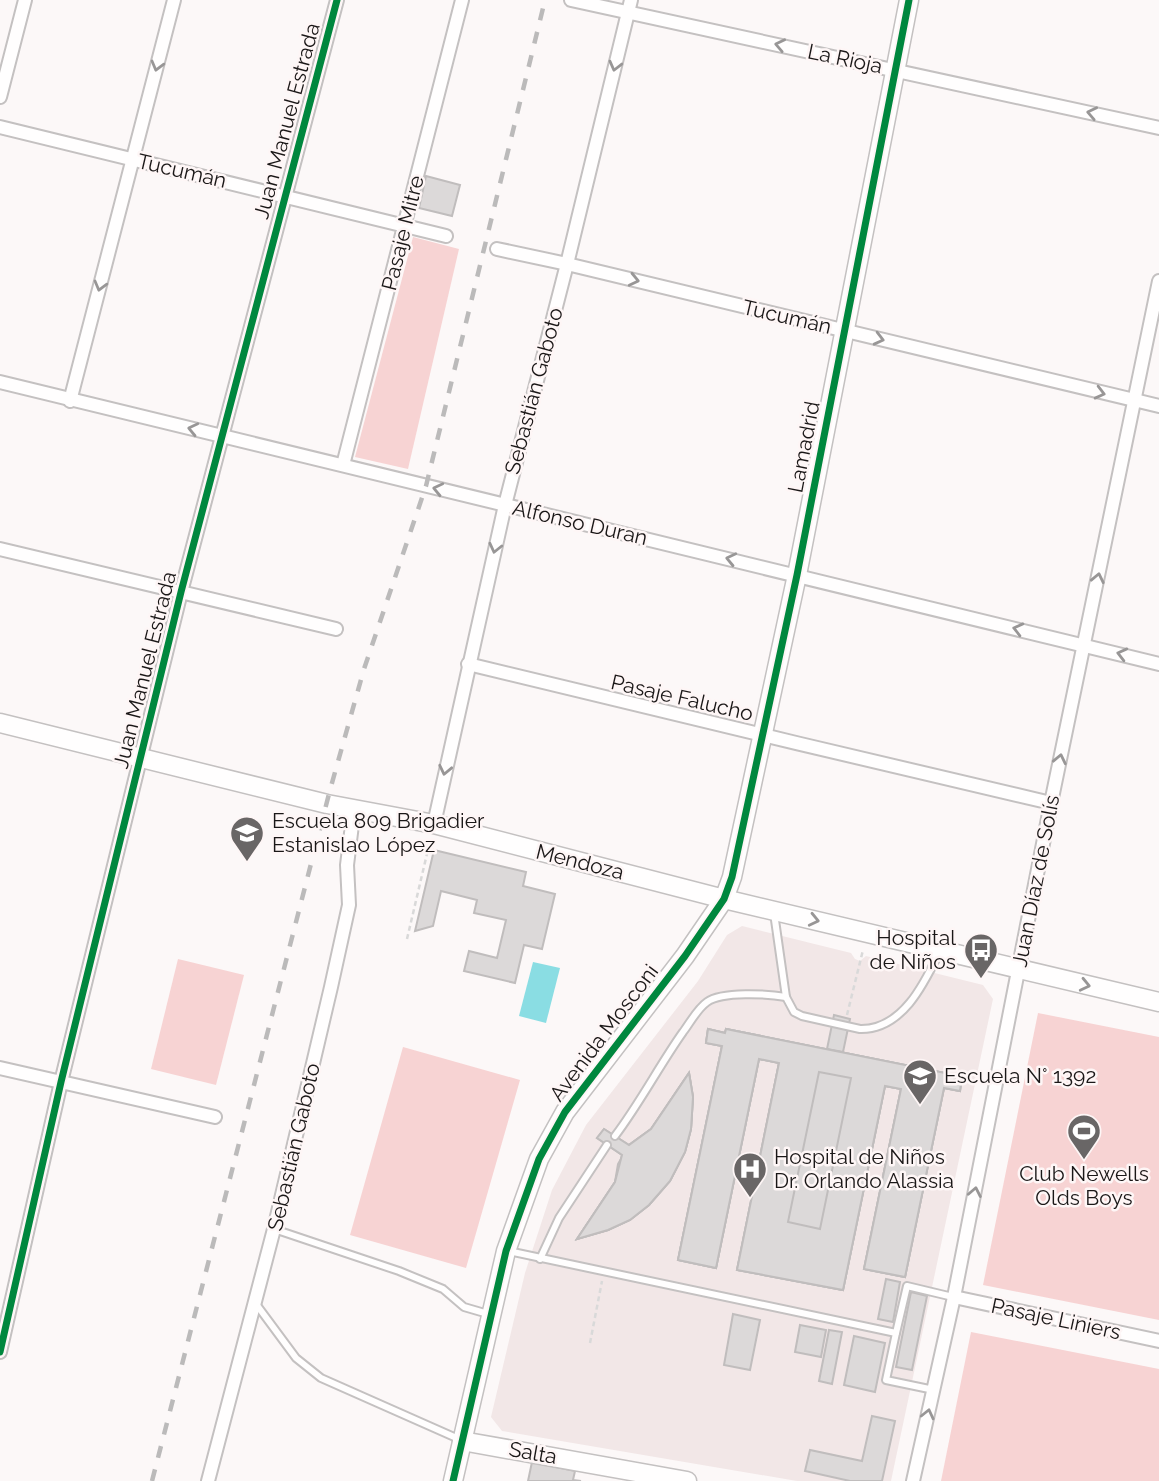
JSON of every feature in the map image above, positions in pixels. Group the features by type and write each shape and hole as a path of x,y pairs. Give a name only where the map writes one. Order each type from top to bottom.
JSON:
{"street":[{"path":"0,97 24,0"},
{"path":"70,401 174,0"},
{"name":"Juan Manuel Estrada","path":"0,1352 61,1082 181,592 337,0"},
{"name":"Pasaje Mitre","path":"343,465 462,0"},
{"name":"La Rioja","path":"571,0 630,6 1159,128"},
{"name":"Lamadrid","path":"724,899 732,877 764,735 797,575 909,0"},
{"name":"Sebastián Gaboto","path":"434,824 505,505 630,6"},
{"name":"Tucumán","path":"0,127 446,236"},
{"name":"Tucumán","path":"497,249 1159,406"},
{"name":"Juan Díaz de Solís","path":"913,1481 954,1297 1051,803 1159,281"},
{"name":"Alfonso Duran","path":"0,382 1159,664"},
{"path":"0,548 336,629"},
{"name":"Pasaje Falucho","path":"468,664 1051,803"},
{"name":"Mendoza","path":"0,723 354,810 434,824 724,899 1159,1002"},
{"name":"Sebastián Gaboto","path":"208,1481 274,1229 349,905 347,866 354,810"},
{"name":"Avenida Mosconi","path":"453,1481 489,1315 506,1251 539,1159 565,1112 685,957 724,899"},
{"path":"0,1068 215,1116"},
{"name":"Pasaje Liniers","path":"954,1297 1159,1341"},
{"name":"Salta","path":"462,1441 612,1474 687,1481"}],"lane":[{"path":"774,911 786,996 794,1012 802,1016 868,1029 885,1024 910,1003 926,981 940,950"},
{"path":"615,1136 673,1047 708,1001 762,993 786,996"},
{"path":"540,1259 558,1218 607,1145"},
{"path":"274,1229 399,1270 443,1289 464,1307 489,1315"},
{"path":"506,1251 896,1333"},
{"path":"933,1390 886,1380 896,1333 907,1286 954,1297"},
{"path":"255,1304 296,1358 321,1378 462,1441"}],"path":[{"path":"407,939 434,824"},
{"path":"846,1018 868,933"},
{"path":"590,1343 604,1271"}],"shaded area":[{"path":"413,237 459,249 408,469 355,457"},
{"name":"Hospital de Niños Dr. Orlando Alassia","path":"742,926 851,953 860,961 866,956 983,985 993,999 891,1481 797,1481 502,1431 491,1417 525,1273 552,1190 586,1125 698,981 727,935"},
{"path":"178,959 244,975 216,1085 151,1069"},
{"name":"Club Newells Olds Boys","path":"1038,1013 1159,1037 1159,1320 983,1285"},
{"path":"403,1047 520,1080 466,1268 350,1235"},
{"path":"971,1332 1159,1369 1159,1481 941,1481"}],"water":[{"path":"533,962 560,968 546,1023 519,1016"}],"building":[{"path":"426,176 460,185 452,216 419,208"},
{"path":"434,850 526,872 523,886 555,894 542,949 524,945 515,983 464,971 469,951 497,958 506,920 474,913 477,900 441,891 433,926 415,931"},
{"path":"834,1015 850,1019 843,1052 827,1049"},
{"name":"Hospital de Niños Dr. Orlando Alassia","path":"708,1029 725,1033 726,1029 955,1075 954,1081 961,1083 960,1091 944,1088 905,1277 864,1269 901,1089 885,1086 843,1290 737,1270 779,1063 759,1059 716,1268 678,1260 722,1046 706,1043"},
{"name":"Hospital de Niños Dr. Orlando Alassia","path":"708,1029 725,1033 726,1029 955,1075 954,1081 961,1083 960,1091 944,1088 905,1277 864,1269 901,1089 885,1086 843,1290 737,1270 779,1063 759,1059 716,1268 678,1260 722,1046 706,1043"},
{"name":"Hospital de Niños Dr. Orlando Alassia","path":"708,1029 725,1033 726,1029 955,1075 954,1081 961,1083 960,1091 944,1088 905,1277 864,1269 901,1089 885,1086 843,1290 737,1270 779,1063 759,1059 716,1268 678,1260 722,1046 706,1043","holes":["819,1072 851,1078 820,1229 788,1222"]},
{"path":"689,1073 693,1097 691,1129 685,1152 670,1181 649,1205 630,1220 577,1239 615,1182 622,1155 597,1138 604,1129 629,1145 651,1129"},
{"path":"689,1073 693,1097 691,1129 685,1152 670,1181 649,1205 630,1220 577,1239 615,1182 618,1164 629,1145 651,1129"},
{"path":"689,1073 693,1097 691,1129 685,1152 670,1181 649,1205 630,1220 577,1239 615,1182 622,1155 597,1138 604,1129 629,1145 651,1129"},
{"path":"886,1279 900,1282 893,1322 878,1319"},
{"path":"911,1292 927,1296 912,1370 896,1367"},
{"path":"733,1314 760,1320 750,1370 724,1365"},
{"path":"800,1325 826,1330 821,1357 795,1352"},
{"path":"829,1330 842,1332 832,1384 819,1381"},
{"path":"854,1336 885,1343 875,1392 844,1385"},
{"path":"872,1416 895,1421 882,1481 850,1481 805,1471 810,1450 862,1461"},
{"path":"532,1462 575,1471 573,1480 581,1481 528,1481"}],"railway":[{"path":"152,1481 330,790 364,669 426,486 545,0"}],"cycle path":[{"path":"0,1352 61,1082 181,592 337,0"},
{"path":"453,1481 506,1251 539,1159 565,1112 685,956 724,899 732,877 797,575 909,0"}],"place":[{"name":"Escuela 809 Brigadier Estanislao López","path":"247,863"},
{"name":"Hospital de Niños","path":"981,980"},
{"name":"Escuela N° 1392","path":"920,1106"},
{"name":"Club Newells Olds Boys","path":"1084,1161"},
{"name":"Hospital de Niños Dr. Orlando Alassia","path":"750,1199"}]}
